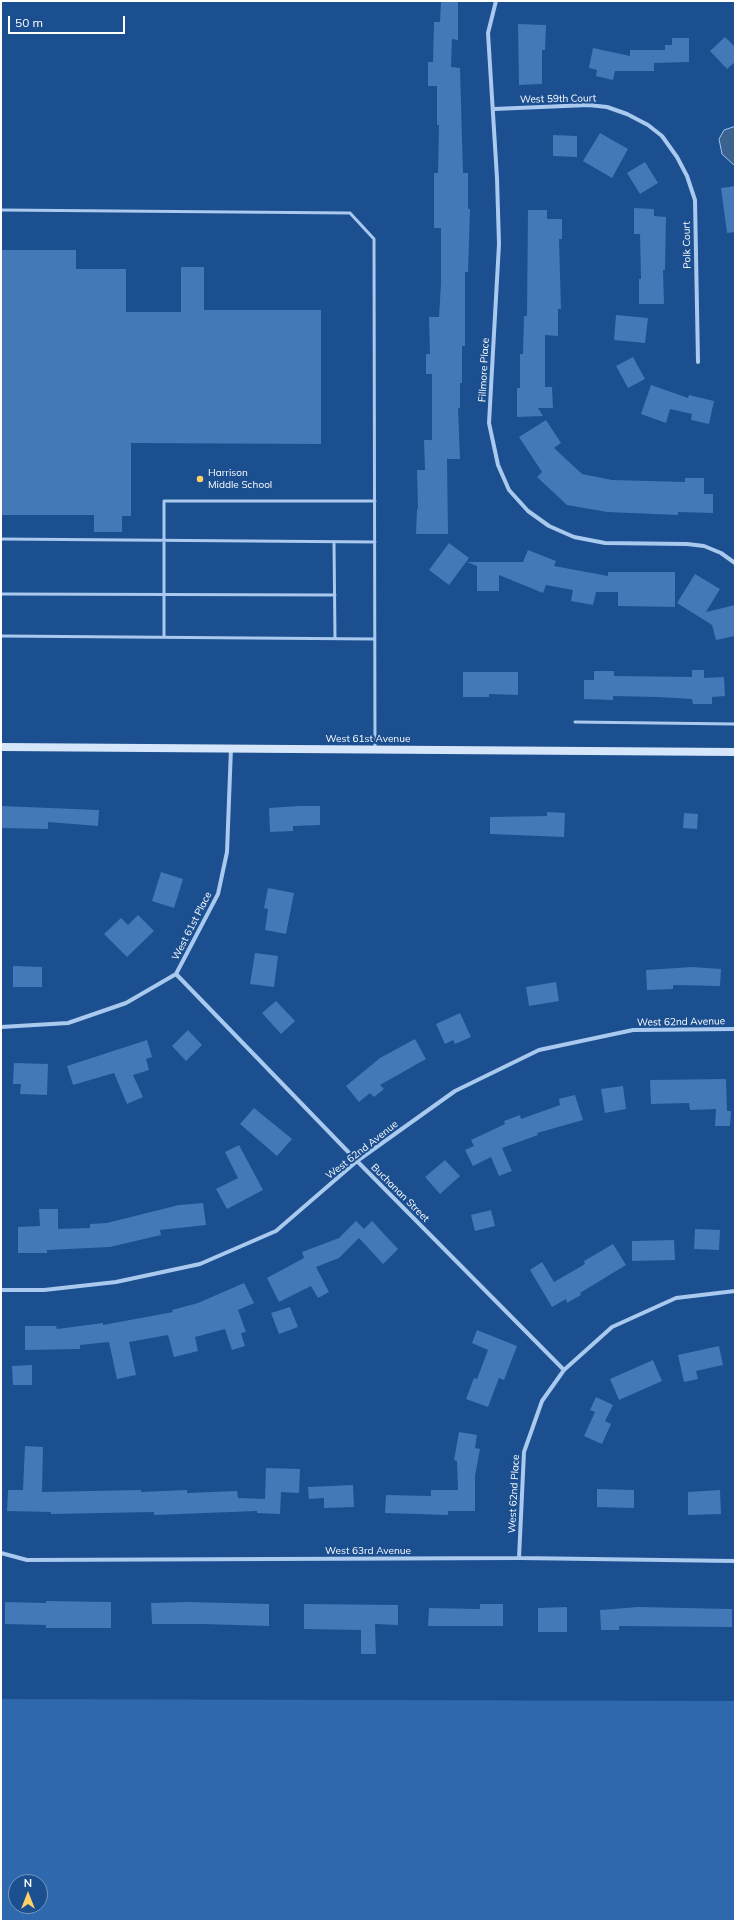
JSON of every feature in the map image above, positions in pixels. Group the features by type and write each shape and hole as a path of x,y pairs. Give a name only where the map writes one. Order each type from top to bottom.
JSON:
{"main road":[{"name":"West 61st Avenue","path":"1,747 735,752"}],"street":[{"name":"Fillmore Place","path":"496,1 488,33 494,109 499,244 489,423 498,465 509,490 528,511 549,526 574,537 605,543 693,545 721,553 735,563"},
{"name":"West 59th Court","path":"494,109 588,105 607,107 627,114 648,125 662,136"},
{"name":"Polk Court","path":"662,136 688,176 694,200 698,362"},
{"name":"West 61st Place","path":"1,1027 68,1023 126,1003 176,974 218,894 227,852 231,748"},
{"name":"Buchanan Street","path":"176,974 357,1161 564,1370"},
{"name":"West 62nd Avenue","path":"1,1290 44,1290 116,1282 200,1264 276,1231 357,1161 455,1091 539,1050 633,1030 735,1029"},
{"name":"West 62nd Place","path":"519,1558 524,1452 542,1401 564,1370 612,1328 661,1304 676,1298 735,1291"},
{"name":"West 63rd Avenue","path":"1,1553 27,1560 519,1558 735,1561"}],"lane":[{"path":"1,210 350,213 374,239 375,749"},
{"path":"164,637 164,501 374,501"},
{"path":"1,539 374,542"},
{"path":"334,542 335,638"},
{"path":"1,594 335,595"},
{"path":"1,636 375,639"},
{"path":"575,722 735,724"}],"shaded area":[{"path":"735,127 735,166 722,154 719,139 724,130"},
{"path":"1,1699 735,1701 735,1921 1,1921"}],"building":[{"path":"441,1 458,1 458,40 452,39 451,67 460,68 463,173 468,173 468,209 470,209 468,272 465,272 465,346 462,346 462,383 460,383 460,408 458,408 460,459 447,459 448,534 416,534 418,509 417,470 425,470 424,440 432,440 432,374 426,374 426,354 430,354 429,317 439,317 441,283 441,228 434,228 434,173 438,173 439,125 437,125 437,86 428,86 428,62 433,62 434,22 440,22"},
{"path":"518,24 546,25 545,50 542,50 542,84 519,85"},
{"path":"725,37 735,47 735,62 727,69 710,51"},
{"path":"672,38 689,38 689,62 654,63 654,71 615,71 613,80 596,76 597,70 589,68 593,48 630,56 630,50 665,50 665,45 672,45"},
{"path":"600,133 628,149 612,178 583,161"},
{"path":"553,135 577,136 577,157 553,156"},
{"path":"645,162 658,183 640,194 627,173"},
{"path":"735,186 735,232 727,233 721,188"},
{"path":"634,208 654,209 654,216 666,217 665,270 663,270 664,304 639,304 639,279 641,279 640,234 634,234"},
{"path":"528,210 547,210 547,219 562,219 562,239 559,239 561,309 558,309 558,336 545,335 545,387 552,387 553,408 538,408 543,416 517,417 517,388 520,388 520,354 523,354 524,316 527,316"},
{"path":"1,250 76,250 76,269 126,269 126,312 181,312 181,267 204,267 204,310 321,310 321,444 131,443 131,516 122,516 122,532 94,532 94,515 1,515"},
{"path":"616,315 648,318 645,343 614,340"},
{"path":"633,357 645,379 628,388 616,366"},
{"path":"651,385 688,398 689,395 714,401 709,424 691,420 692,414 670,409 666,423 641,414"},
{"path":"546,420 561,443 554,448 582,474 612,480 685,482 685,478 704,478 704,494 713,494 713,513 678,512 678,515 607,512 567,505 537,477 542,472 519,437"},
{"path":"449,543 469,558 449,585 429,570"},
{"path":"528,550 556,561 554,566 608,576 608,572 675,572 675,607 618,606 618,592 596,592 593,605 571,601 573,590 546,585 543,593 499,575 499,591 477,591 477,566 467,562 523,562"},
{"path":"695,574 720,589 706,612 735,605 735,636 716,640 712,625 677,603"},
{"path":"692,670 704,670 704,678 724,677 725,696 712,697 712,704 693,704 692,699 658,697 613,696 613,700 584,699 584,680 594,680 594,671 614,671 614,676 692,677"},
{"path":"463,672 518,672 518,695 489,694 489,697 463,697"},
{"path":"1,806 99,810 98,826 48,822 48,829 1,828"},
{"path":"320,806 320,825 293,826 293,831 270,832 269,808"},
{"path":"547,812 565,813 564,837 490,834 490,817 547,816"},
{"path":"684,813 698,814 697,829 683,828"},
{"path":"161,872 183,879 174,908 152,901"},
{"path":"268,888 294,893 286,934 265,930 268,909 264,908"},
{"path":"138,915 154,931 127,957 104,934 121,918 128,925"},
{"path":"255,953 278,956 274,987 250,984"},
{"path":"13,966 42,967 42,987 13,987"},
{"path":"692,967 721,969 720,986 673,985 673,989 647,990 646,970"},
{"path":"556,982 559,1001 529,1006 526,987"},
{"path":"276,1001 295,1021 281,1034 262,1013"},
{"path":"460,1013 471,1037 455,1044 453,1040 445,1044 436,1024"},
{"path":"188,1030 202,1045 186,1061 172,1046"},
{"path":"415,1039 426,1059 380,1085 384,1089 374,1097 370,1093 359,1102 346,1086 380,1058"},
{"path":"147,1040 152,1057 146,1059 149,1070 133,1075 143,1097 127,1104 114,1073 73,1085 67,1066"},
{"path":"14,1063 48,1064 47,1095 20,1094 21,1084 13,1084"},
{"path":"726,1079 727,1111 731,1111 730,1126 715,1126 716,1109 690,1110 689,1103 651,1104 650,1080"},
{"path":"623,1086 626,1109 605,1113 601,1089"},
{"path":"575,1095 583,1120 537,1133 538,1135 502,1148 512,1171 499,1176 491,1157 473,1166 465,1150 474,1146 471,1140 505,1124 504,1121 520,1115 521,1119 560,1105 559,1099"},
{"path":"254,1108 292,1139 277,1156 240,1124"},
{"path":"239,1145 263,1190 227,1209 216,1189 238,1178 225,1152"},
{"path":"445,1160 460,1176 440,1194 425,1177"},
{"path":"203,1203 206,1225 160,1230 161,1235 110,1247 47,1250 47,1253 18,1253 18,1227 40,1226 39,1209 58,1209 58,1229 90,1228 90,1224 107,1223 179,1205"},
{"path":"491,1210 495,1226 475,1231 471,1215"},
{"path":"356,1221 364,1229 372,1221 398,1249 383,1264 359,1238 339,1258 316,1267 329,1292 318,1298 311,1286 279,1302 267,1278 304,1258 302,1252 339,1238"},
{"path":"695,1229 720,1230 719,1250 694,1249"},
{"path":"674,1240 675,1260 632,1261 632,1241"},
{"path":"613,1244 626,1265 580,1293 581,1295 567,1303 566,1299 552,1307 530,1270 542,1262 554,1282 585,1264 584,1261"},
{"path":"244,1283 254,1303 238,1310 246,1332 241,1333 245,1346 232,1350 225,1329 195,1337 198,1351 174,1357 168,1335 129,1342 136,1375 117,1379 109,1342 80,1345 80,1349 25,1350 25,1326 56,1326 57,1329 103,1323 103,1325 173,1312 172,1310 198,1303"},
{"path":"290,1307 298,1327 279,1334 271,1313"},
{"path":"477,1330 517,1346 504,1380 499,1378 488,1407 466,1399 474,1378 477,1379 488,1350 472,1343"},
{"path":"719,1346 723,1365 696,1371 698,1379 684,1382 678,1355"},
{"path":"653,1360 662,1381 619,1400 610,1379"},
{"path":"32,1365 32,1385 13,1385 12,1366"},
{"path":"596,1397 613,1405 605,1421 611,1424 602,1444 584,1436 595,1412 590,1410"},
{"path":"459,1432 477,1435 475,1448 480,1449 475,1476 475,1511 448,1511 448,1515 385,1513 386,1495 431,1496 431,1490 458,1490 457,1461 454,1460"},
{"path":"25,1446 43,1447 42,1492 141,1490 141,1492 187,1490 187,1493 237,1491 238,1498 265,1499 266,1468 300,1469 299,1493 281,1492 280,1514 257,1513 257,1511 154,1515 154,1512 51,1514 51,1512 7,1511 8,1490 23,1490"},
{"path":"353,1485 354,1507 324,1508 324,1498 309,1499 308,1487"},
{"path":"597,1489 634,1490 634,1508 597,1507"},
{"path":"720,1490 721,1514 688,1515 688,1492"},
{"path":"46,1601 111,1602 111,1628 46,1628 46,1625 5,1624 5,1602 46,1603"},
{"path":"188,1602 269,1604 269,1626 152,1624 151,1603"},
{"path":"304,1604 398,1605 398,1625 375,1624 376,1654 361,1654 361,1630 304,1629"},
{"path":"480,1604 503,1604 503,1626 428,1626 429,1608 480,1609"},
{"path":"567,1607 567,1632 538,1632 538,1608"},
{"path":"638,1607 732,1609 732,1627 619,1626 619,1630 601,1630 600,1610"}],"place":[{"name":"Harrison Middle School","path":"200,479"}]}
